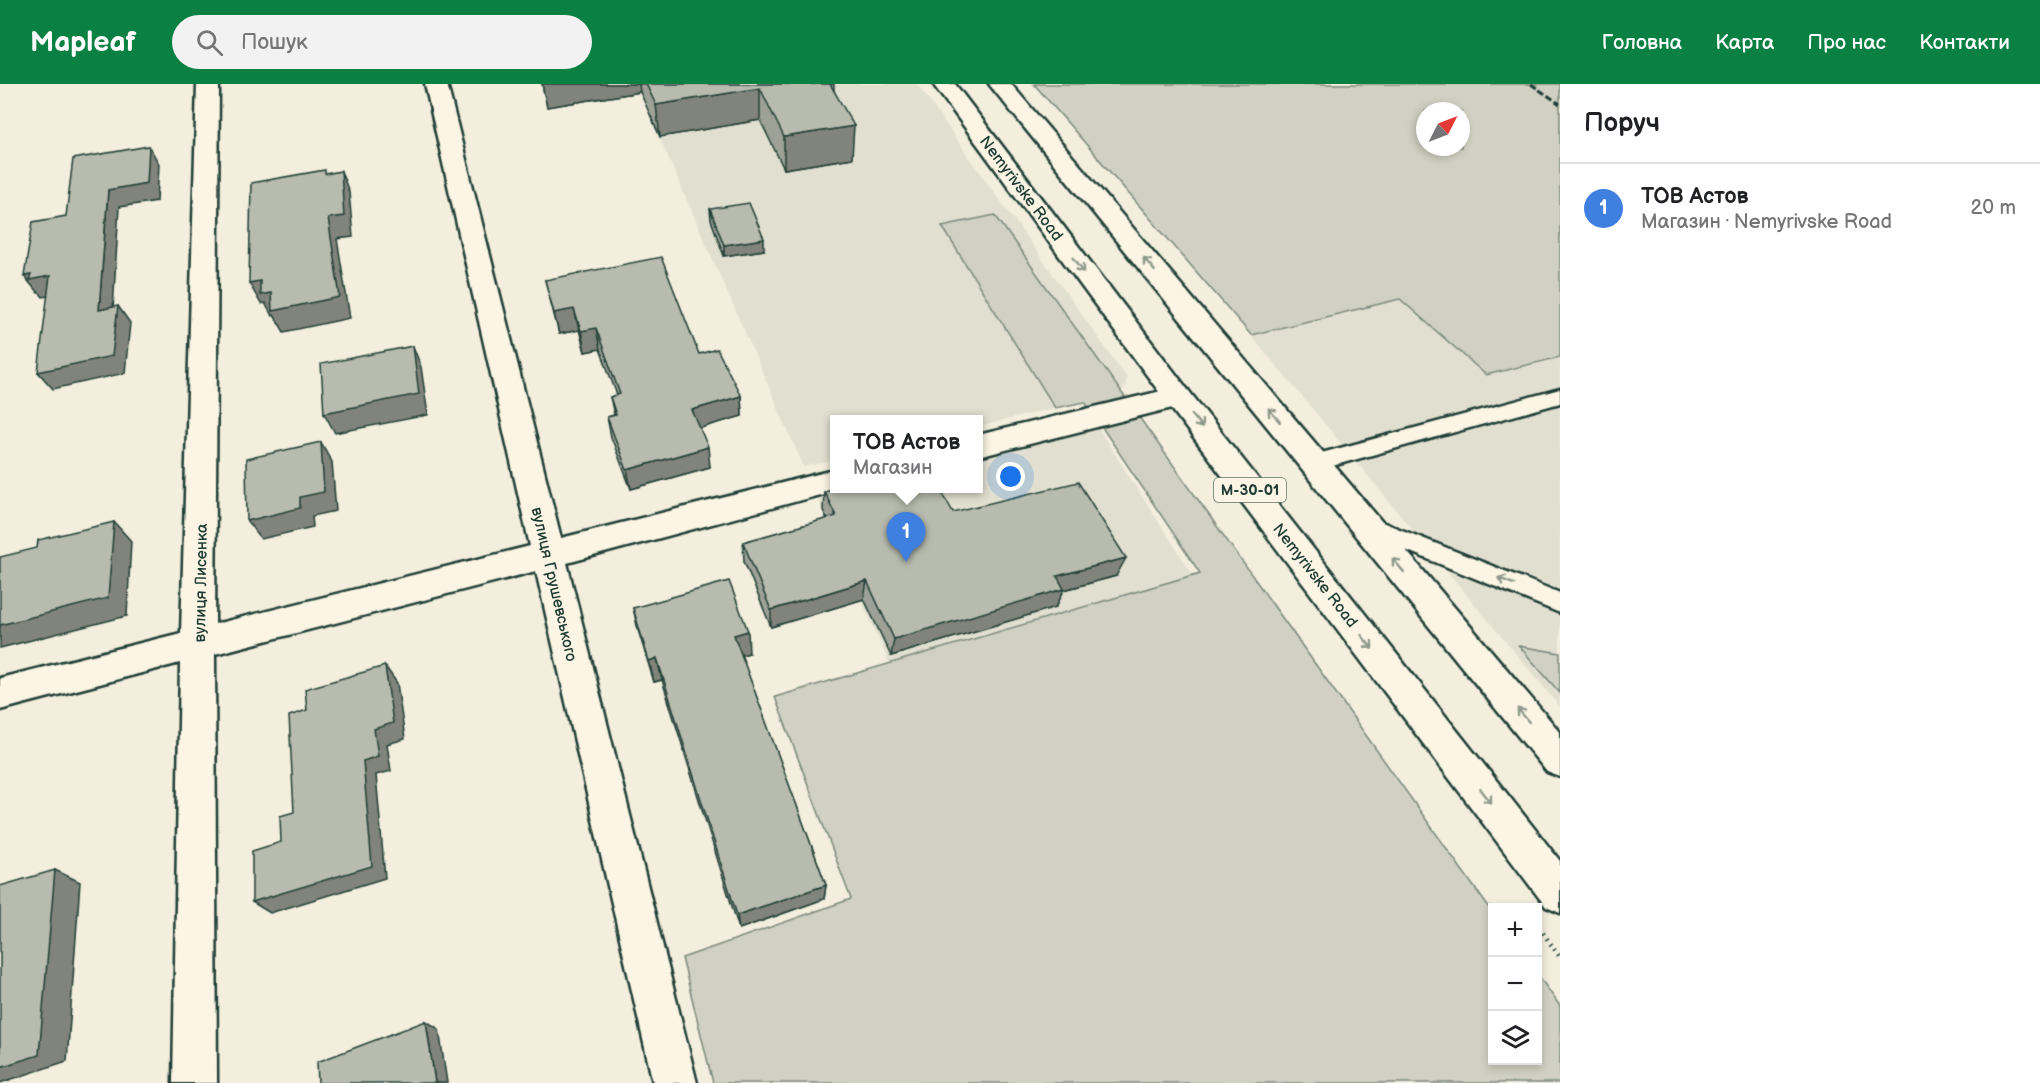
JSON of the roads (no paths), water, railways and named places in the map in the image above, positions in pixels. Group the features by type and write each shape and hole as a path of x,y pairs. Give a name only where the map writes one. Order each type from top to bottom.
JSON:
{"street":[{"name":"вулиця Лисенка","path":"195,1083 198,642 208,84"},
{"name":"вулиця Грушевського","path":"436,84 675,1083"},
{"name":"Nemyrivske Road","path":"944,84 1178,397 1560,893"},
{"path":"1000,84 1560,760"},
{"path":"983,445 1178,397"},
{"path":"0,694 830,483"}],"lane":[{"path":"1314,463 1560,396"},
{"path":"1364,524 1560,603"}],"railway":[{"path":"1531,84 1560,104"}],"place":[{"name":"ТОВ Астов","path":"906,562"}]}
